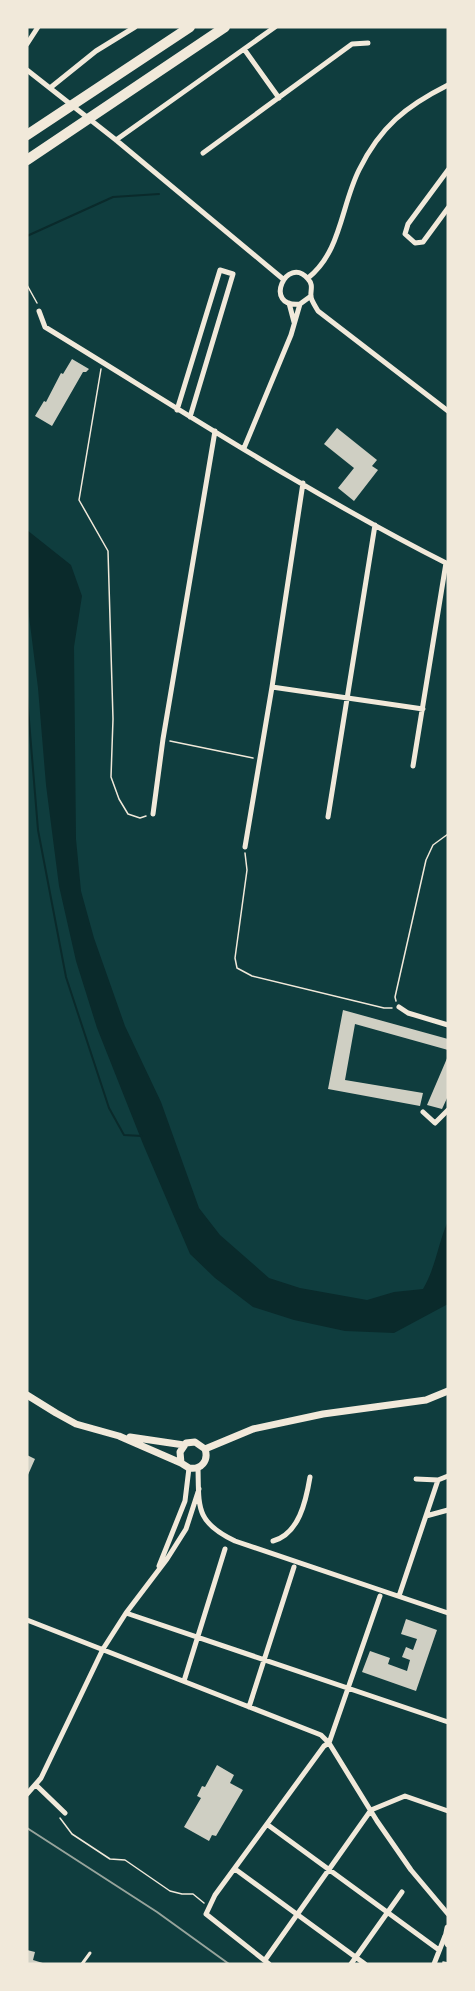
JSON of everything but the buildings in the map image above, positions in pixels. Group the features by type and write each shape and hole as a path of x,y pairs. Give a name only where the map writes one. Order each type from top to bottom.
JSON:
{"highway":[{"path":"27,135 190,27"},
{"path":"30,158 225,27"}],"street":[{"path":"27,44 38,27"},
{"path":"50,88 96,51 135,27"},
{"path":"116,140 275,27"},
{"path":"203,153 352,44 368,43"},
{"path":"244,49 279,98"},
{"path":"27,70 116,140 283,279"},
{"path":"308,278 317,271 327,256 342,222 358,171 381,136 402,112 448,85"},
{"path":"448,170 408,224 405,234 415,243 423,242 448,208"},
{"path":"177,410 220,270 233,274 190,417"},
{"path":"295,273 308,278 312,290 306,301 300,304 289,303 284,299 280,293 283,279 295,273"},
{"path":"310,296 318,310 448,411"},
{"path":"289,303 294,324"},
{"path":"244,448 300,304"},
{"path":"39,311 45,327 177,410 375,525 447,563 412,766"},
{"path":"153,814 163,739 215,431"},
{"path":"244,847 272,687 303,483"},
{"path":"328,817 375,525"},
{"path":"272,687 423,709"},
{"path":"399,1007 408,1013 448,1024"},
{"path":"423,1113 435,1123 448,1110"},
{"path":"205,1449 254,1429 323,1414 426,1400 448,1391"},
{"path":"27,1395 76,1424 119,1436 189,1468 198,1468"},
{"path":"119,1436 184,1445 195,1442 205,1449 206,1458 198,1468 198,1504 201,1515 222,1535 448,1613"},
{"path":"182,1463 180,1452 184,1445"},
{"path":"157,1571 185,1501 189,1468"},
{"path":"416,1479 438,1480 448,1476"},
{"path":"273,1541 283,1538 295,1525 303,1506 310,1477"},
{"path":"399,1596 438,1480"},
{"path":"27,1794 41,1778 103,1649 186,1529 199,1489"},
{"path":"426,1516 448,1510"},
{"path":"184,1681 225,1549"},
{"path":"249,1707 294,1567"},
{"path":"380,1596 329,1743 324,1746 215,1895 206,1914 267,1962 297,1914 370,1810 405,1796 448,1810"},
{"path":"126,1613 448,1722"},
{"path":"27,1620 321,1735 329,1743 370,1810 411,1870 448,1914"},
{"path":"36,1785 64,1813"},
{"path":"268,1825 439,1950"},
{"path":"235,1869 365,1964"},
{"path":"351,1964 402,1892"},
{"path":"434,1964 447,1930"},
{"path":"447,1930 448,1944"}],"lane":[{"path":"82,1964 90,1953"}],"path":[{"path":"27,285 39,311"},
{"path":"102,362 79,500 108,551 113,719 111,777 119,799 128,814 140,818 153,814"},
{"path":"163,739 259,760"},
{"path":"244,847 247,870 235,958 237,968 252,976 384,1008 399,1007 395,997 426,860 433,845 448,834"},
{"path":"58,1816 72,1833 110,1859 125,1860 170,1891 193,1894 209,1907"},
{"path":"443,1964 443,1962 448,1963"}],"water":[{"path":"27,530 71,565 82,596 74,647 76,839 81,891 94,938 125,1026 161,1102 199,1208 220,1235 269,1278 300,1288 367,1300 394,1292 423,1289 448,1221 448,1304 394,1333 345,1331 294,1320 253,1307 215,1278 190,1254 97,1028 76,961 59,886 27,600"}],"waterway":[{"path":"27,236 113,197 159,194"},
{"path":"27,696 38,830 66,977 109,1108 124,1135 142,1136"}],"railway":[{"path":"27,1828 157,1912 229,1964"}]}
